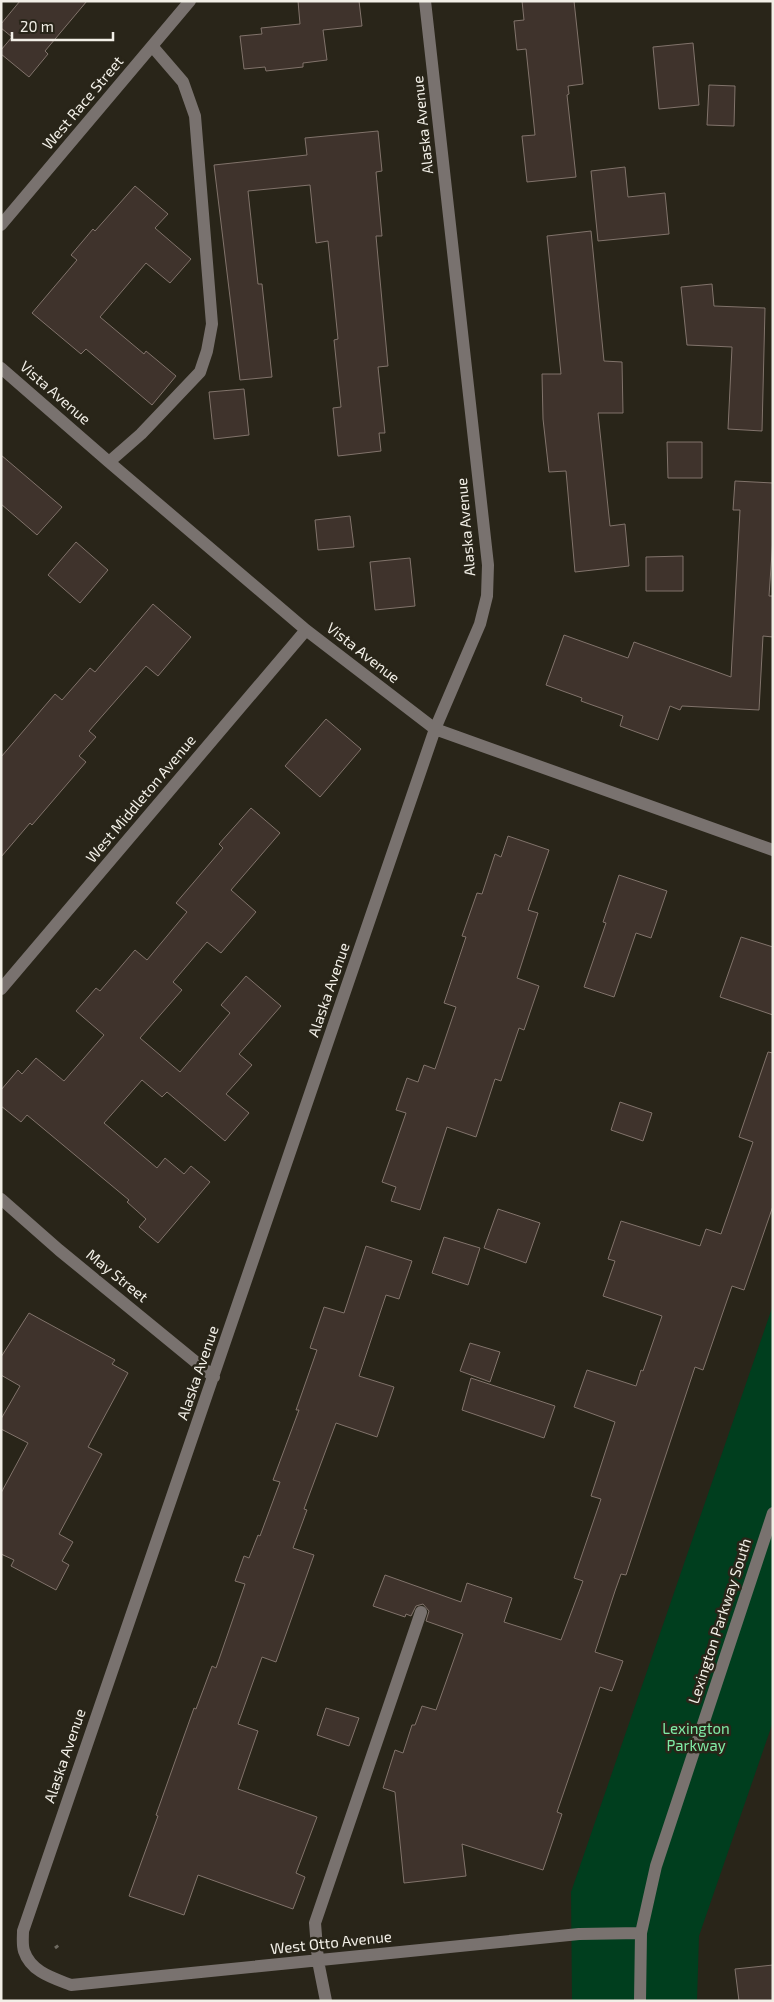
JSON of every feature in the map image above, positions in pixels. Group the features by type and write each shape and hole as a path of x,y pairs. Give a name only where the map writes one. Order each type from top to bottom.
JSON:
{"street":[{"name":"West Race Street","path":"1,225 190,1"},
{"name":"Alaska Avenue","path":"30,1962 23,1950 23,1930 435,729 480,624 487,596 488,565 425,1"},
{"path":"109,462 141,434 200,372 207,351 212,324 195,116 183,82 152,46"},
{"name":"Vista Avenue","path":"1,368 306,630 435,729 773,850"},
{"name":"West Middleton Avenue","path":"1,989 306,630"},
{"name":"May Street","path":"1,1199 59,1250 214,1377"},
{"name":"Lexington Parkway South","path":"640,2001 642,1933 656,1866 773,1512"},
{"path":"326,2001 318,1961 315,1923 421,1612"},
{"name":"West Otto Avenue","path":"30,1962 44,1975 71,1985 578,1934 642,1933"}],"path":[{"path":"55,1948 59,1945"}],"green space":[{"name":"Lexington Parkway","path":"773,1305 773,1722 699,1936 697,2001 572,2001 571,1892"}],"building":[{"path":"20,1 87,1 45,51 48,54 29,77 1,54 1,50 12,37 1,28 1,24"},
{"path":"298,1 359,1 362,26 323,30 327,60 303,63 303,67 266,71 265,67 244,69 240,36 262,34 261,28 300,24"},
{"path":"522,1 574,1 583,84 568,86 569,94 567,95 576,177 527,182 522,136 535,135 526,49 517,50 514,21 524,20"},
{"path":"693,43 699,105 659,109 653,47"},
{"path":"709,85 735,86 734,126 707,125"},
{"path":"378,131 382,171 376,172 382,236 376,236 388,366 378,367 385,433 379,433 381,451 338,456 333,408 341,407 334,340 338,339 328,241 316,243 310,185 248,191 258,284 262,284 272,377 240,380 214,165 307,155 305,138"},
{"path":"625,167 628,197 665,193 669,234 598,241 591,171"},
{"path":"135,186 168,214 155,228 191,259 170,283 146,263 100,317 144,354 146,351 176,376 152,405 86,349 81,354 32,313 77,260 71,255 93,229 95,231"},
{"path":"591,231 604,361 622,362 623,413 598,413 610,526 625,524 629,566 575,572 566,471 549,472 543,419 542,374 561,374 547,236"},
{"path":"712,284 714,306 765,308 762,431 728,429 732,347 687,345 681,287"},
{"path":"244,389 249,435 214,439 209,392"},
{"path":"667,442 702,442 702,478 668,478"},
{"path":"1,455 62,507 37,535 1,504"},
{"path":"735,481 773,483 773,538 769,596 773,596 773,637 763,636 759,710 682,706 680,710 670,706 658,740 620,726 623,716 581,701 582,698 546,685 564,635 628,658 634,642 731,677 740,510 733,510"},
{"path":"350,516 354,547 318,550 315,520"},
{"path":"76,542 108,570 80,603 48,575"},
{"path":"683,556 683,591 646,591 646,557"},
{"path":"410,558 415,606 375,610 370,562"},
{"path":"153,604 191,637 158,676 146,666 89,731 96,737 79,756 86,762 32,825 30,823 1,857 1,757 55,694 62,700 90,668 95,672"},
{"path":"326,719 361,749 320,797 285,766"},
{"path":"251,808 280,833 231,890 256,912 221,953 207,942 173,982 182,990 140,1038 180,1072 230,1013 221,1005 246,976 281,1006 239,1054 252,1065 226,1094 249,1113 225,1141 167,1092 162,1097 142,1080 104,1123 157,1168 165,1158 184,1174 191,1166 210,1182 158,1243 139,1227 146,1219 127,1202 129,1200 27,1115 21,1122 1,1106 1,1090 18,1070 22,1074 36,1058 64,1081 104,1035 76,1011 96,988 100,991 135,950 147,960 187,912 176,903 223,848 219,844"},
{"path":"508,836 549,850 528,910 538,913 517,978 539,986 524,1030 519,1028 501,1081 495,1079 476,1137 447,1127 420,1210 391,1201 396,1187 382,1182 406,1113 396,1110 407,1078 418,1082 424,1065 435,1069 456,1007 444,1003 466,937 462,936 477,893 482,894 495,854 501,857"},
{"path":"619,875 667,891 651,938 636,933 614,997 584,987 606,923 603,922"},
{"path":"741,937 773,947 773,1015 720,997"},
{"path":"768,1052 773,1053 773,1206 744,1290 732,1286 703,1370 695,1367 626,1575 621,1574 615,1591 595,1652 623,1661 612,1691 600,1687 557,1812 562,1814 543,1870 462,1844 466,1876 404,1883 395,1792 383,1788 395,1750 403,1753 412,1725 415,1725 422,1706 436,1710 463,1634 426,1621 429,1611 423,1604 416,1606 411,1616 406,1614 405,1617 373,1606 385,1575 461,1602 467,1583 512,1598 504,1622 561,1640 583,1581 574,1578 601,1499 591,1496 615,1422 574,1407 587,1370 636,1386 662,1316 603,1296 615,1261 608,1259 621,1221 700,1246 706,1229 721,1234 753,1142 739,1137"},
{"path":"620,1102 652,1113 643,1141 611,1130"},
{"path":"498,1209 540,1223 526,1263 484,1248"},
{"path":"444,1237 480,1248 468,1285 432,1273"},
{"path":"366,1246 412,1261 399,1299 386,1295 359,1376 394,1387 377,1437 336,1423 304,1509 307,1510 293,1548 314,1555 276,1662 262,1657 238,1724 258,1731 238,1789 317,1817 296,1873 305,1877 293,1909 198,1875 184,1915 129,1896 194,1708 196,1709 212,1666 216,1668 245,1584 235,1581 244,1556 249,1558 258,1535 260,1536 280,1482 273,1480 299,1410 296,1410 317,1350 310,1348 324,1307 344,1313"},
{"path":"29,1313 115,1360 112,1364 128,1373 88,1447 102,1454 59,1534 73,1542 62,1561 69,1565 56,1590 11,1566 14,1560 1,1554 1,1493 28,1443 1,1429 1,1419 20,1386 1,1375 1,1357"},
{"path":"470,1343 500,1352 490,1382 460,1371"},
{"path":"471,1378 555,1406 544,1438 462,1410"},
{"path":"326,1708 359,1718 349,1746 317,1735"},
{"path":"773,1965 773,2001 739,2001 735,1969"}]}
